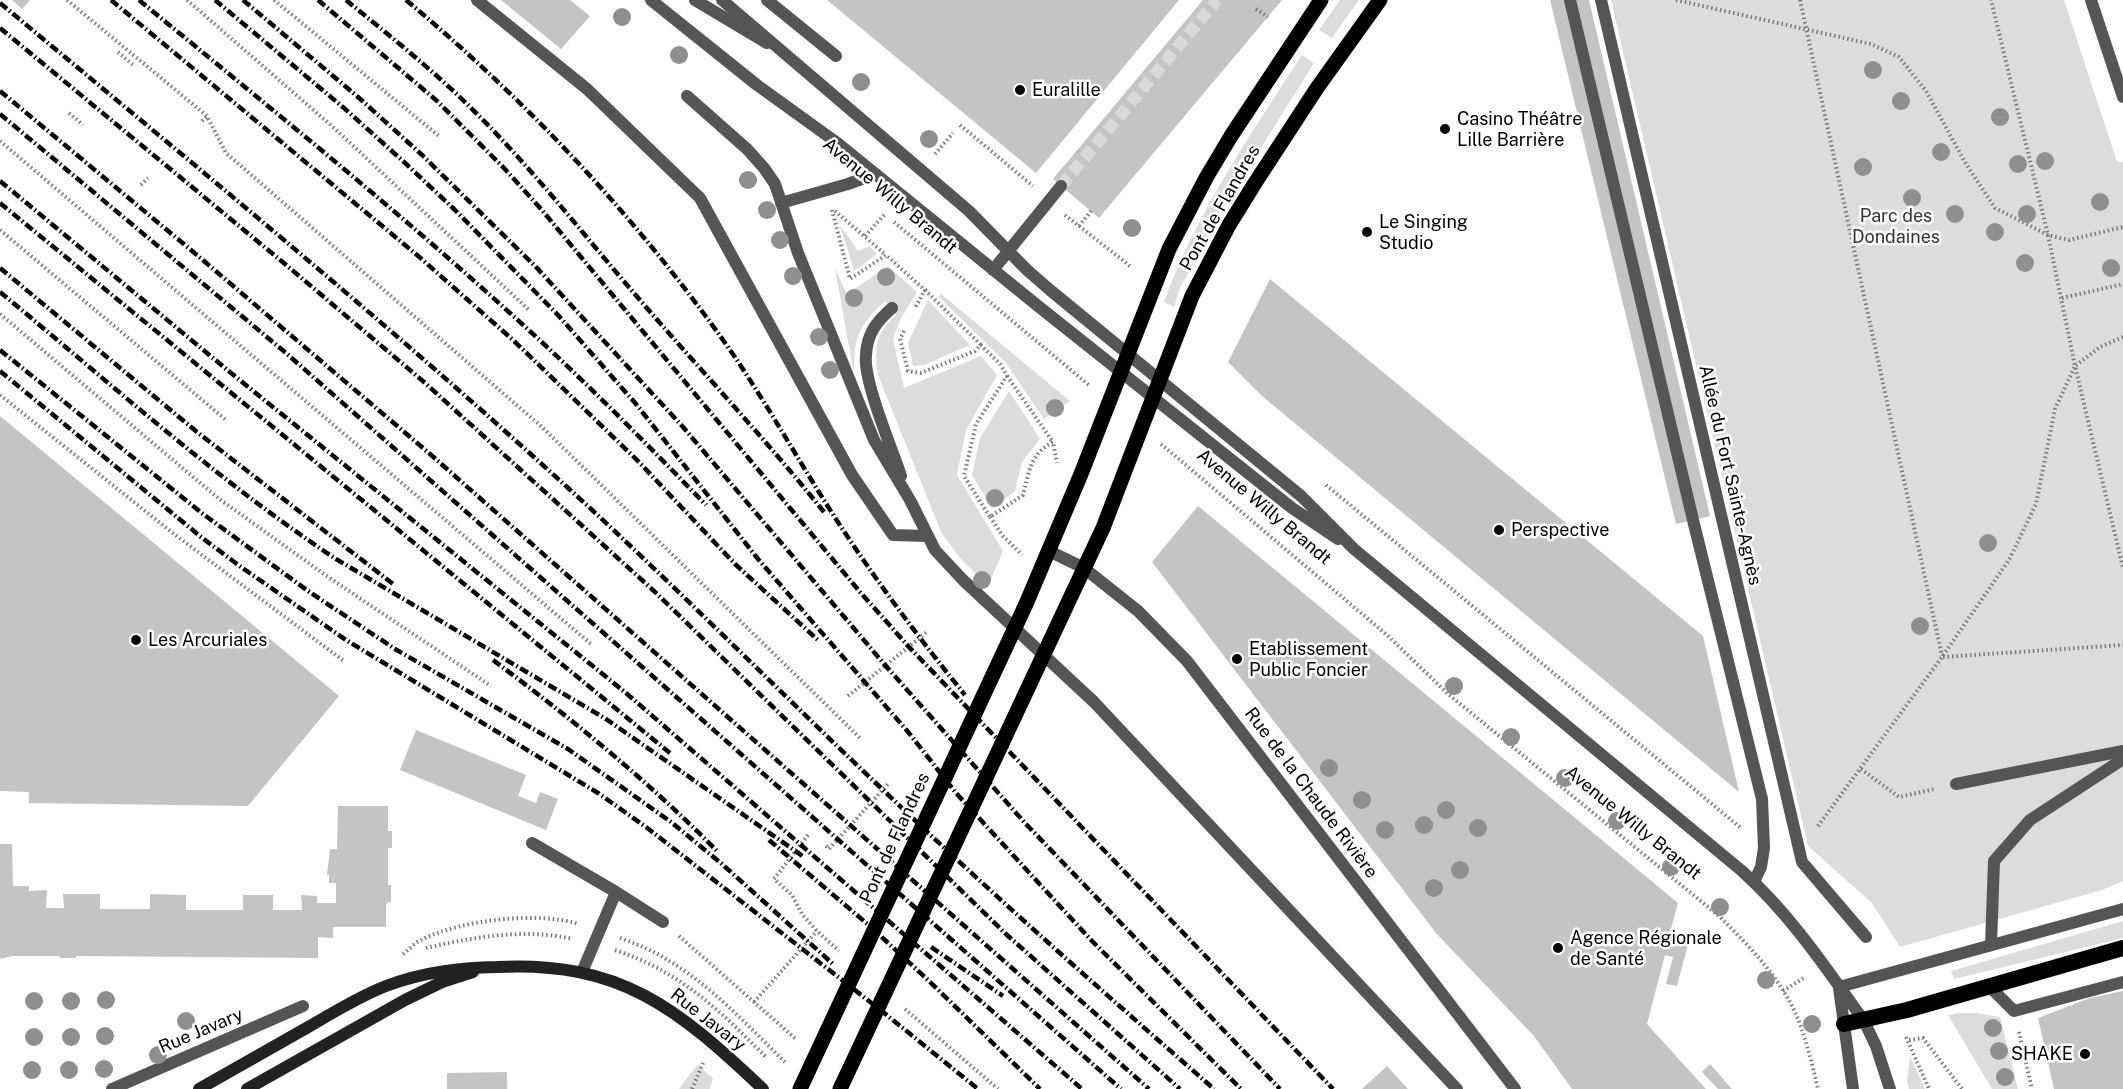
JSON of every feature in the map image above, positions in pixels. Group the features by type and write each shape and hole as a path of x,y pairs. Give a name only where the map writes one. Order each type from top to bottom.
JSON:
{"highway":[{"path":"1844,1024 1864,1021 1990,987 2123,948"}],"main road":[{"name":"Pont de Flandres","path":"801,1089 1026,604 1099,428 1169,249 1206,178 1269,77 1321,0"},
{"name":"Pont de Flandres","path":"840,1089 1084,568 1132,456 1181,323 1209,262 1255,183 1311,97 1380,0"},
{"name":"Rue Javary","path":"247,1089 405,1000 442,982 486,967"},
{"name":"Rue Javary","path":"199,1089 331,1014 384,987 445,970 539,967 582,972 618,982 671,1010 714,1044 763,1089"}],"street":[{"path":"477,0 587,89 700,198 852,475 893,535 926,536"},
{"name":"Avenue Willy Brandt","path":"651,0 757,85 836,142 1292,508 1354,549"},
{"path":"695,0 784,53"},
{"name":"Avenue Willy Brandt","path":"722,0 969,211 1050,290 1301,496 1354,549 1754,882 1807,941 1864,1021 1880,1055 1890,1089"},
{"path":"767,0 836,56"},
{"path":"1570,0 1693,520 1762,799 1764,848 1761,867 1754,882"},
{"name":"Allée du Fort Sainte-Agnès","path":"1601,0 1802,862 1866,937"},
{"path":"2091,0 2123,97"},
{"path":"687,96 747,149 775,184 798,253 874,440 910,500"},
{"path":"781,202 848,184 875,174"},
{"path":"993,270 1061,186"},
{"path":"892,308 877,321 869,337 865,357 869,380 910,500 926,536 948,566 1094,702 1457,1089"},
{"name":"Rue de la Chaude Rivière","path":"1049,551 1084,568 1138,611 1187,661 1515,1089"},
{"path":"1956,784 2123,751"},
{"path":"1990,945 1994,861 2030,820 2123,759"},
{"path":"532,843 663,922"},
{"path":"582,972 616,892"},
{"path":"1839,987 2123,909"},
{"path":"1990,987 2014,1011 2123,982"},
{"name":"Avenue Willy Brandt","path":"1839,987 1853,1089"},
{"name":"Rue Javary","path":"112,1089 303,1006"}],"path":[{"path":"67,0 207,116 226,153 542,427 861,739"},
{"path":"187,0 333,128 529,310"},
{"path":"274,0 440,137"},
{"path":"1676,0 1871,44 1899,57 1926,91 1966,164 1995,208 2048,236 2068,240 2123,227"},
{"path":"1800,0 1942,657"},
{"path":"1991,0 2048,236 2075,366 2123,568"},
{"path":"1256,9 1268,17"},
{"path":"118,52 133,65"},
{"path":"69,113 83,124"},
{"path":"202,121 207,116"},
{"path":"960,125 999,159"},
{"path":"0,141 591,644"},
{"path":"25,165 32,171"},
{"path":"141,185 148,178"},
{"path":"848,184 832,209 850,279 885,255"},
{"name":"Avenue Willy Brandt","path":"848,184 1092,387"},
{"path":"832,209 925,290 1000,364 1053,442 1057,463"},
{"path":"1079,226 1091,211"},
{"path":"865,236 885,214"},
{"path":"1067,216 1130,266"},
{"path":"0,230 226,420"},
{"path":"2062,298 2123,284"},
{"path":"915,309 925,290"},
{"path":"0,314 218,498 331,579 491,686"},
{"path":"905,329 900,339 908,371 921,373 975,351 981,345"},
{"path":"1798,845 1807,840 1861,769 2009,560 2037,504 2055,409 2075,366 2100,347 2123,337"},
{"path":"1003,536 964,476 976,424 1006,376"},
{"path":"0,395 174,534 345,662"},
{"name":"Avenue Willy Brandt","path":"1154,438 1387,635 1448,693 1726,923 1755,952 1788,998 1805,1040 1818,1089"},
{"path":"990,517 1023,495 1031,462 1043,447 1053,442"},
{"path":"1322,481 1764,848"},
{"path":"848,696 928,631"},
{"path":"1942,657 2123,645"},
{"path":"1861,769 1899,796 1956,784"},
{"path":"826,846 830,849 859,813 888,784"},
{"path":"663,922 798,1041"},
{"path":"754,1002 817,931"},
{"path":"2014,1011 2032,1089"},
{"path":"1929,1089 1909,1040 1923,1038 1962,1089"}],"green space":[{"path":"1340,0 1359,0 1332,38 1319,30"},
{"name":"Parc des Dondaines","path":"1611,0 2064,0 2117,162 2123,162 2123,881 2102,890 1900,947 1872,903 1808,846"},
{"path":"1302,55 1314,63 1217,218 1180,288 1174,307 1164,302 1177,269 1208,206 1244,144"},
{"path":"840,225 858,251 869,246 877,254 854,271"},
{"path":"888,266 917,292 900,320 893,339 904,388 981,356 997,375 966,430 957,475 1003,551 988,586 960,558 941,532 878,375 876,350 880,335 896,315 885,301 863,325 859,333 855,350 854,374 835,269 847,294"},
{"path":"941,294 1070,401 1044,419 1006,363 939,297"},
{"path":"928,300 970,345 924,365 913,366 908,343"},
{"path":"1009,391 1040,439 1022,462 1015,491 992,509 972,475 980,438"},
{"path":"2123,921 2123,938 1954,979 1951,971"},
{"path":"1977,1013 2000,1017 2018,1089 1992,1089 1948,1015"},
{"path":"1910,1056 1925,1089 1909,1089 1907,1082"},
{"path":"697,1065 713,1078 710,1089 679,1089"}],"building":[{"path":"12,0 30,0 22,9"},
{"path":"501,0 570,0 590,16 561,49"},
{"name":"Euralille","path":"827,0 1179,0 1036,173"},
{"path":"1203,0 1282,0 1099,218 1053,179"},
{"path":"1550,0 1589,0 1710,516 1676,524"},
{"name":"Perspective","path":"1270,279 1703,636 1739,792 1262,396 1228,362"},
{"name":"Les Arcuriales","path":"0,416 339,696 248,806 29,803 29,792 0,791"},
{"path":"1198,506 1678,903 1668,940 1688,944 1677,986 1666,984 1673,957 1665,955 1647,1024 1706,1089 1572,1089 1534,1036 1436,933 1152,562"},
{"path":"416,730 526,775 518,796 536,803 540,792 558,799 546,830 400,770"},
{"path":"338,806 388,806 388,831 392,831 392,848 388,848 388,885 391,885 391,902 386,905 386,927 333,927 333,938 318,937 318,958 13,956 0,959 0,844 12,844 13,886 29,886 29,891 47,890 46,908 64,908 63,894 100,894 100,909 150,909 150,894 186,895 186,910 243,910 243,895 273,895 273,910 302,910 301,895 317,896 317,903 336,903 336,883 329,883 329,875 327,875 330,849 337,849"},
{"name":"SHAKE","path":"2123,991 2123,1089 2054,1089 2038,1018 2090,998"},
{"path":"1710,1064 1732,1089 1718,1089 1702,1072"},
{"path":"1387,1066 1408,1089 1362,1089"},
{"path":"507,1072 507,1089 447,1089 447,1073"}],"tunnel":[{"path":"1061,186 1217,0"}],"railway":[{"path":"111,0 417,255 513,340 637,460 735,564 819,641"},
{"path":"139,0 466,273 586,384 706,505"},
{"path":"215,0 344,108 404,162 455,210 558,315 636,404 758,559 909,733 956,793 1091,940 1241,1089"},
{"path":"243,0 358,97 421,154 537,268 683,427 885,665 1025,823 1280,1089"},
{"path":"318,0 436,100 503,167 541,209 860,592 909,647 1333,1089"},
{"path":"346,0 431,71 501,139 824,512"},
{"path":"406,0 495,79 537,120 618,207 656,252 728,347 865,562 913,629 965,695"},
{"path":"0,3 298,252 519,444 628,543 962,864 1214,1089"},
{"path":"0,28 424,382 654,591 1007,935 1180,1089"},
{"path":"0,91 430,454 1149,1089"},
{"path":"0,114 286,353 1121,1089"},
{"path":"0,181 231,373 626,693 1082,1089"},
{"path":"0,203 670,753"},
{"path":"0,268 197,432 393,584"},
{"path":"0,292 206,464 292,529 336,559 606,719 804,857"},
{"path":"0,350 203,514 308,591 395,649 568,749 671,822 722,864 833,964"},
{"path":"0,371 201,537 241,567 346,640 598,793 646,827 978,1089"},
{"path":"493,660 609,751 717,851"},
{"path":"769,840 872,928 1040,1089"},
{"path":"931,947 1003,996"}],"place":[{"name":"Euralille","path":"1020,90"},
{"name":"Casino Théâtre Lille Barrière","path":"1445,129"},
{"name":"Le Singing Studio","path":"1367,232"},
{"name":"Perspective","path":"1499,530"},
{"name":"Les Arcuriales","path":"136,640"},
{"name":"Etablissement Public Foncier","path":"1237,659"},
{"name":"Agence Régionale de Santé","path":"1558,948"},
{"name":"SHAKE","path":"2085,1054"}]}
